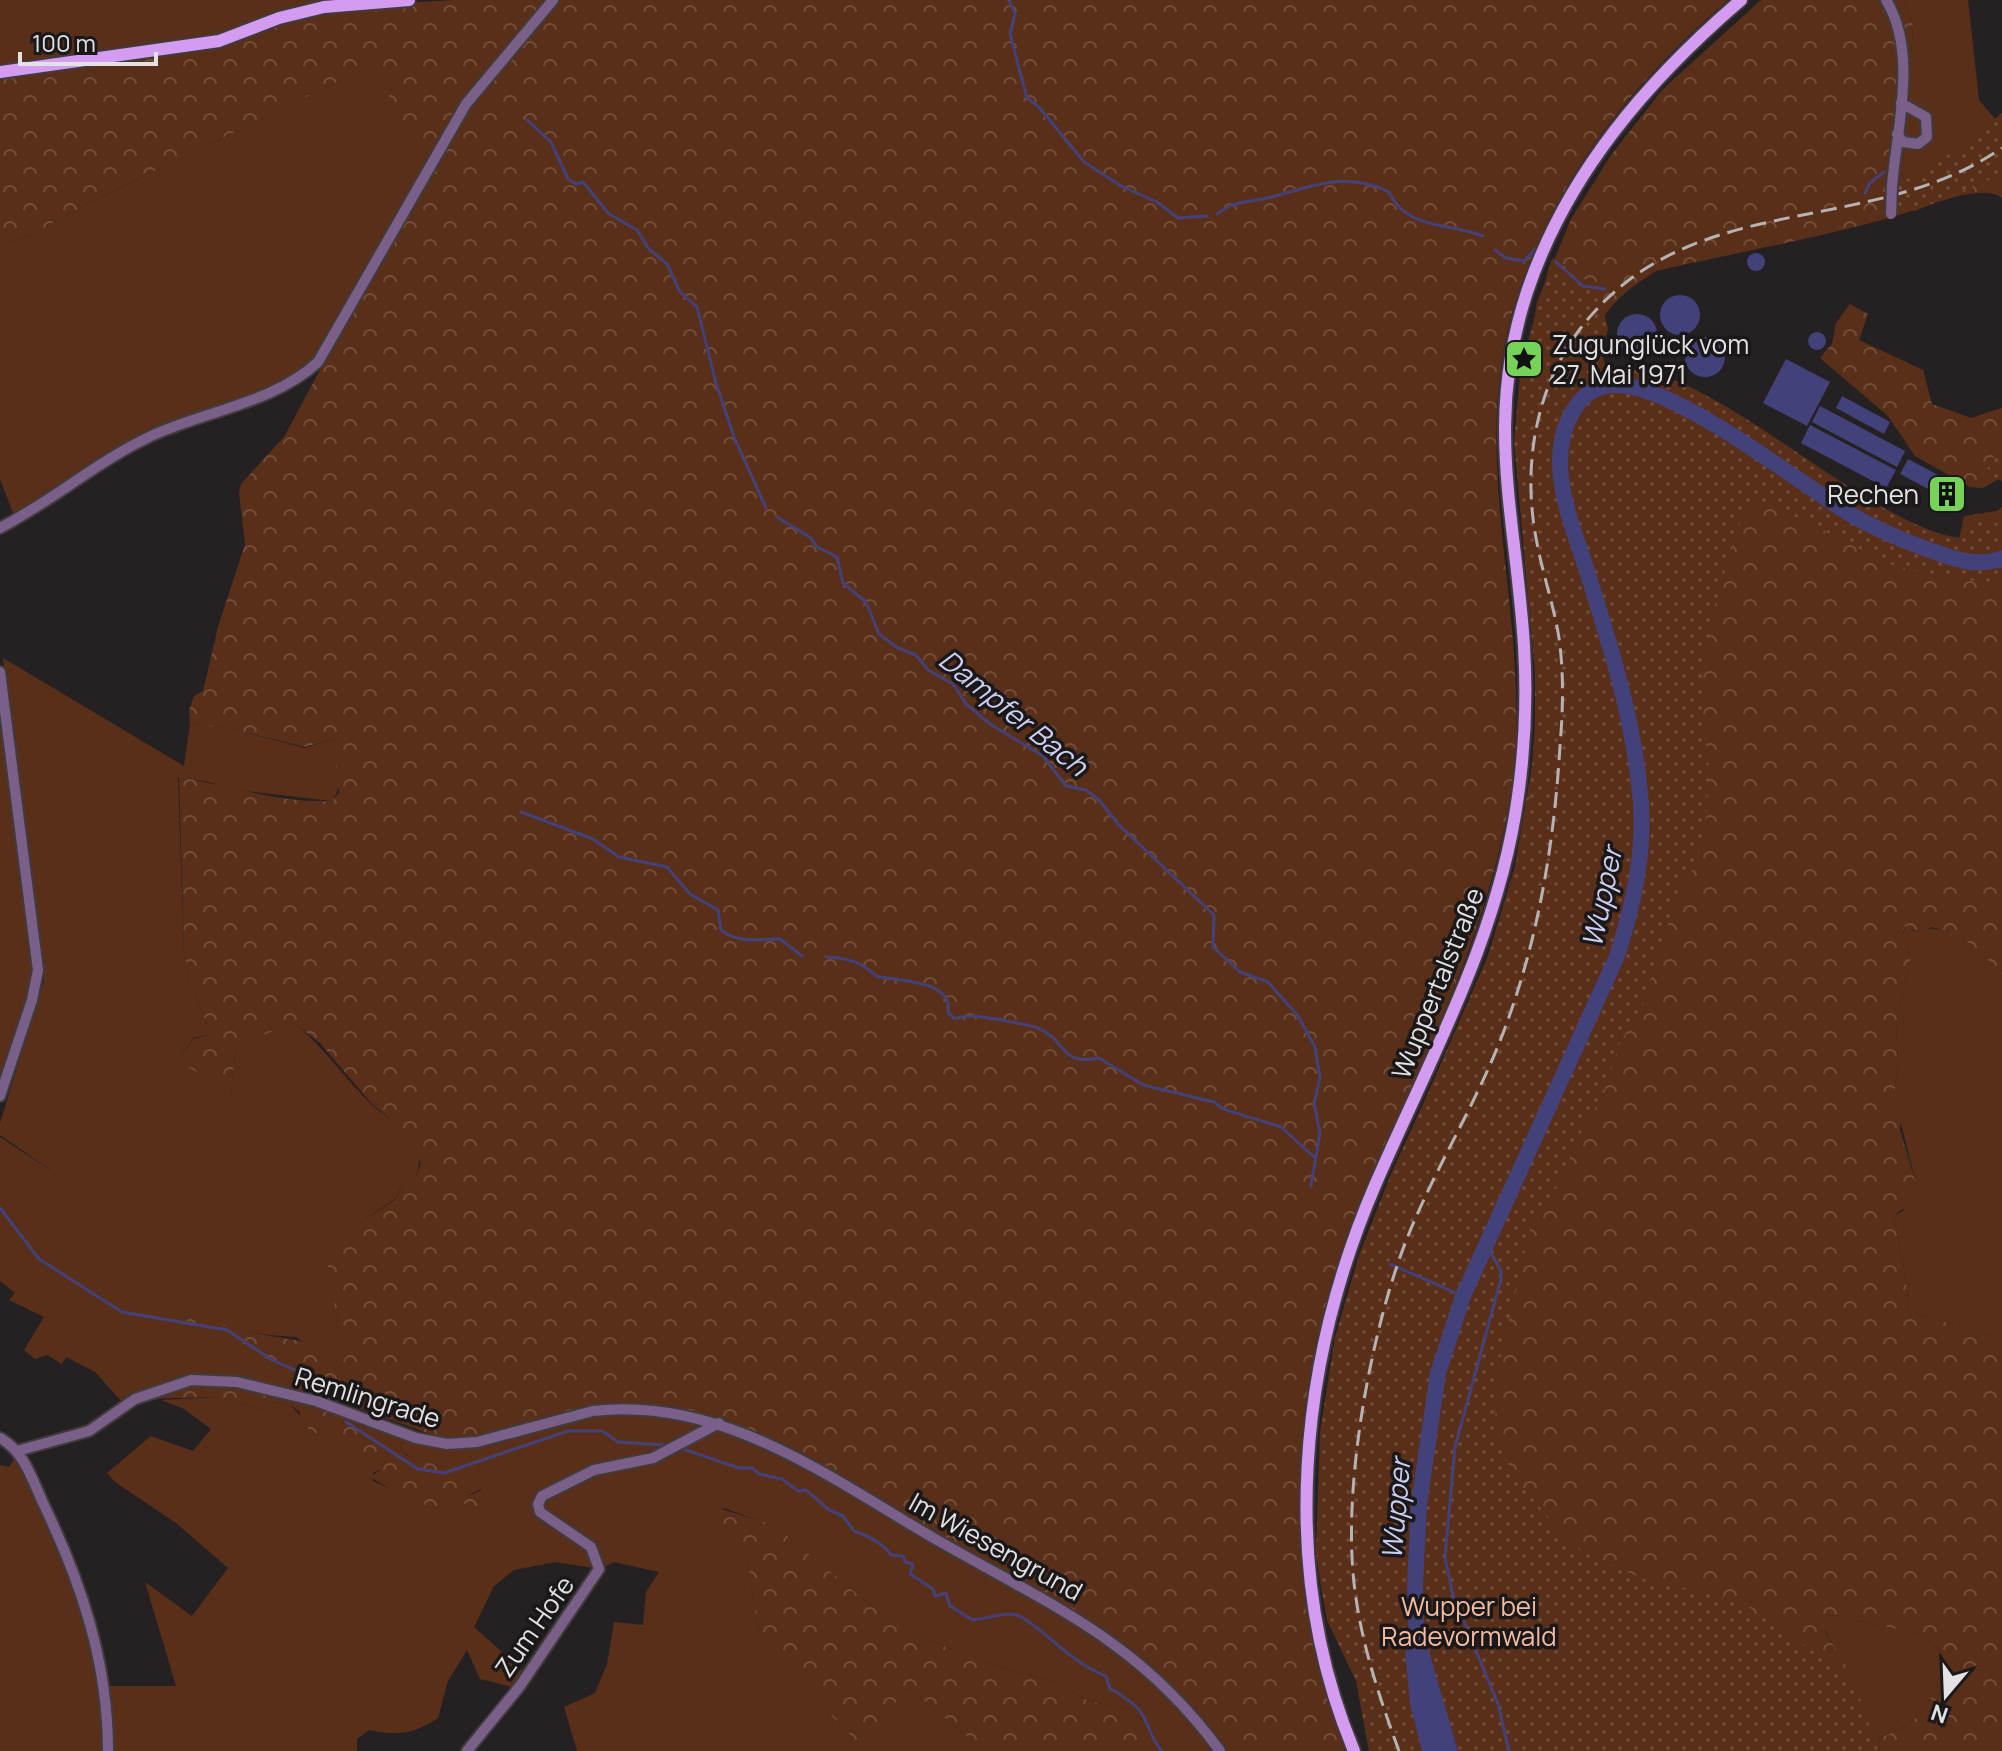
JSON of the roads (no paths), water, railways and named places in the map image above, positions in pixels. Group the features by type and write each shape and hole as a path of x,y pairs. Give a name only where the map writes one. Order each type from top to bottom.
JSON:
{"main road":[{"path":"0,72 219,41 279,18 324,7 409,0"},
{"name":"Wuppertalstraße","path":"1354,1751 1327,1672 1311,1584 1307,1540 1308,1446 1317,1372 1342,1273 1373,1190 1475,963 1498,891 1514,820 1525,709 1524,648 1504,469 1505,398 1513,347 1525,299 1543,250 1594,158 1655,81 1741,0"}],"street":[{"path":"0,528 148,437 270,392 294,381 318,362 466,104 553,0"},
{"path":"1886,0 1899,34 1901,103 1891,214"},
{"path":"1897,134 1903,142 1918,144 1927,137 1929,128 1926,117 1901,103"},
{"path":"0,672 38,970 32,1000 0,1096"},
{"name":"Remlingrade","path":"17,1451 89,1431 135,1399 162,1388 205,1379 237,1382 328,1404 416,1438 447,1444 477,1442 566,1416 611,1409 691,1416 719,1423"},
{"name":"Zum Hofe","path":"467,1751 520,1686 599,1569 596,1555 585,1542 540,1512 538,1504 542,1496 594,1470 653,1458 719,1423"},
{"name":"Im Wiesengrund","path":"719,1423 852,1487 935,1539 1081,1619 1160,1681 1220,1751"},
{"path":"0,1438 17,1451 81,1590 104,1686 108,1751"}],"waterway":[{"path":"1009,0 1015,14 1010,34 1027,98 1038,106 1084,162 1121,186 1157,202 1178,218 1207,216"},
{"name":"Dampfer Bach","path":"527,120 551,142 568,179 576,184 583,182 609,214 637,230 649,249 667,264 680,292 697,307 716,383 734,437 766,508"},
{"path":"1865,193 1870,183 1884,172"},
{"path":"1217,214 1234,205 1311,186 1357,182 1389,192 1406,213 1418,219 1483,236"},
{"path":"1495,250 1506,258 1524,261 1538,246"},
{"path":"1556,262 1583,286 1605,289"},
{"name":"Wupper","path":"1599,381 1601,387"},
{"name":"Wupper","path":"1422,1670 1417,1650 1415,1585 1419,1504 1438,1373 1463,1296 1617,956 1638,872 1641,806 1631,733 1613,658 1563,493 1561,450 1572,412 1589,393 1600,388 1613,385 1638,388 1700,416 1850,514 1880,530 1958,559 1984,562 2002,558"},
{"name":"Dampfer Bach","path":"777,517 811,538 817,547 837,557 843,583 866,602 879,634 898,648 916,655 928,670 953,684 966,704 990,724 1043,756 1066,786 1086,790 1098,799 1119,825 1214,915 1213,947 1240,972 1268,982 1298,1016 1315,1047 1320,1078 1314,1103 1320,1133 1311,1186"},
{"name":"Wupper","path":"1991,562 2002,563"},
{"path":"521,812 593,839 619,857 667,867 690,894 718,910 721,930 749,940 780,939 802,956"},
{"path":"826,957 854,962 876,976 933,988 942,994 948,1013 954,1018 977,1016 1038,1028 1077,1059 1099,1058 1143,1085 1214,1102 1223,1109 1281,1127 1315,1158"},
{"path":"0,1208 39,1259 122,1312 227,1330 272,1360 319,1381"},
{"path":"1486,1244 1501,1271 1501,1279 1455,1447 1445,1558 1453,1595 1498,1704 1509,1751"},
{"name":"Dampfer Bach","path":"1390,1264 1463,1296"},
{"path":"325,1386 340,1397"},
{"path":"346,1422 418,1469 444,1473 568,1431 602,1431 618,1442 664,1445"},
{"path":"683,1449 739,1468 752,1468 759,1474 782,1479 798,1491 806,1490 829,1510 843,1516 854,1531 875,1540 891,1555 903,1556 905,1562 913,1564 910,1574 933,1589 935,1596 946,1593 950,1606 973,1620 1005,1614 1023,1618 1083,1664 1106,1676 1110,1689 1139,1710 1162,1751"}],"railway":[{"path":"1399,1751 1372,1672 1358,1612 1352,1553 1355,1469 1367,1382 1398,1263 1421,1207 1500,1041 1524,969 1542,896 1553,821 1562,719 1559,638 1537,543 1531,487 1532,459 1542,404 1564,353 1580,329 1624,284 1673,253 1726,233 1894,195 1950,176 2002,148"}],"place":[{"name":"Zugunglück vom 27. Mai 1971","path":"1524,359"},
{"name":"Rechen","path":"1947,494"}],"park label":[{"name":"Wupper bei Radevormwald","path":"1469,1621"}]}
